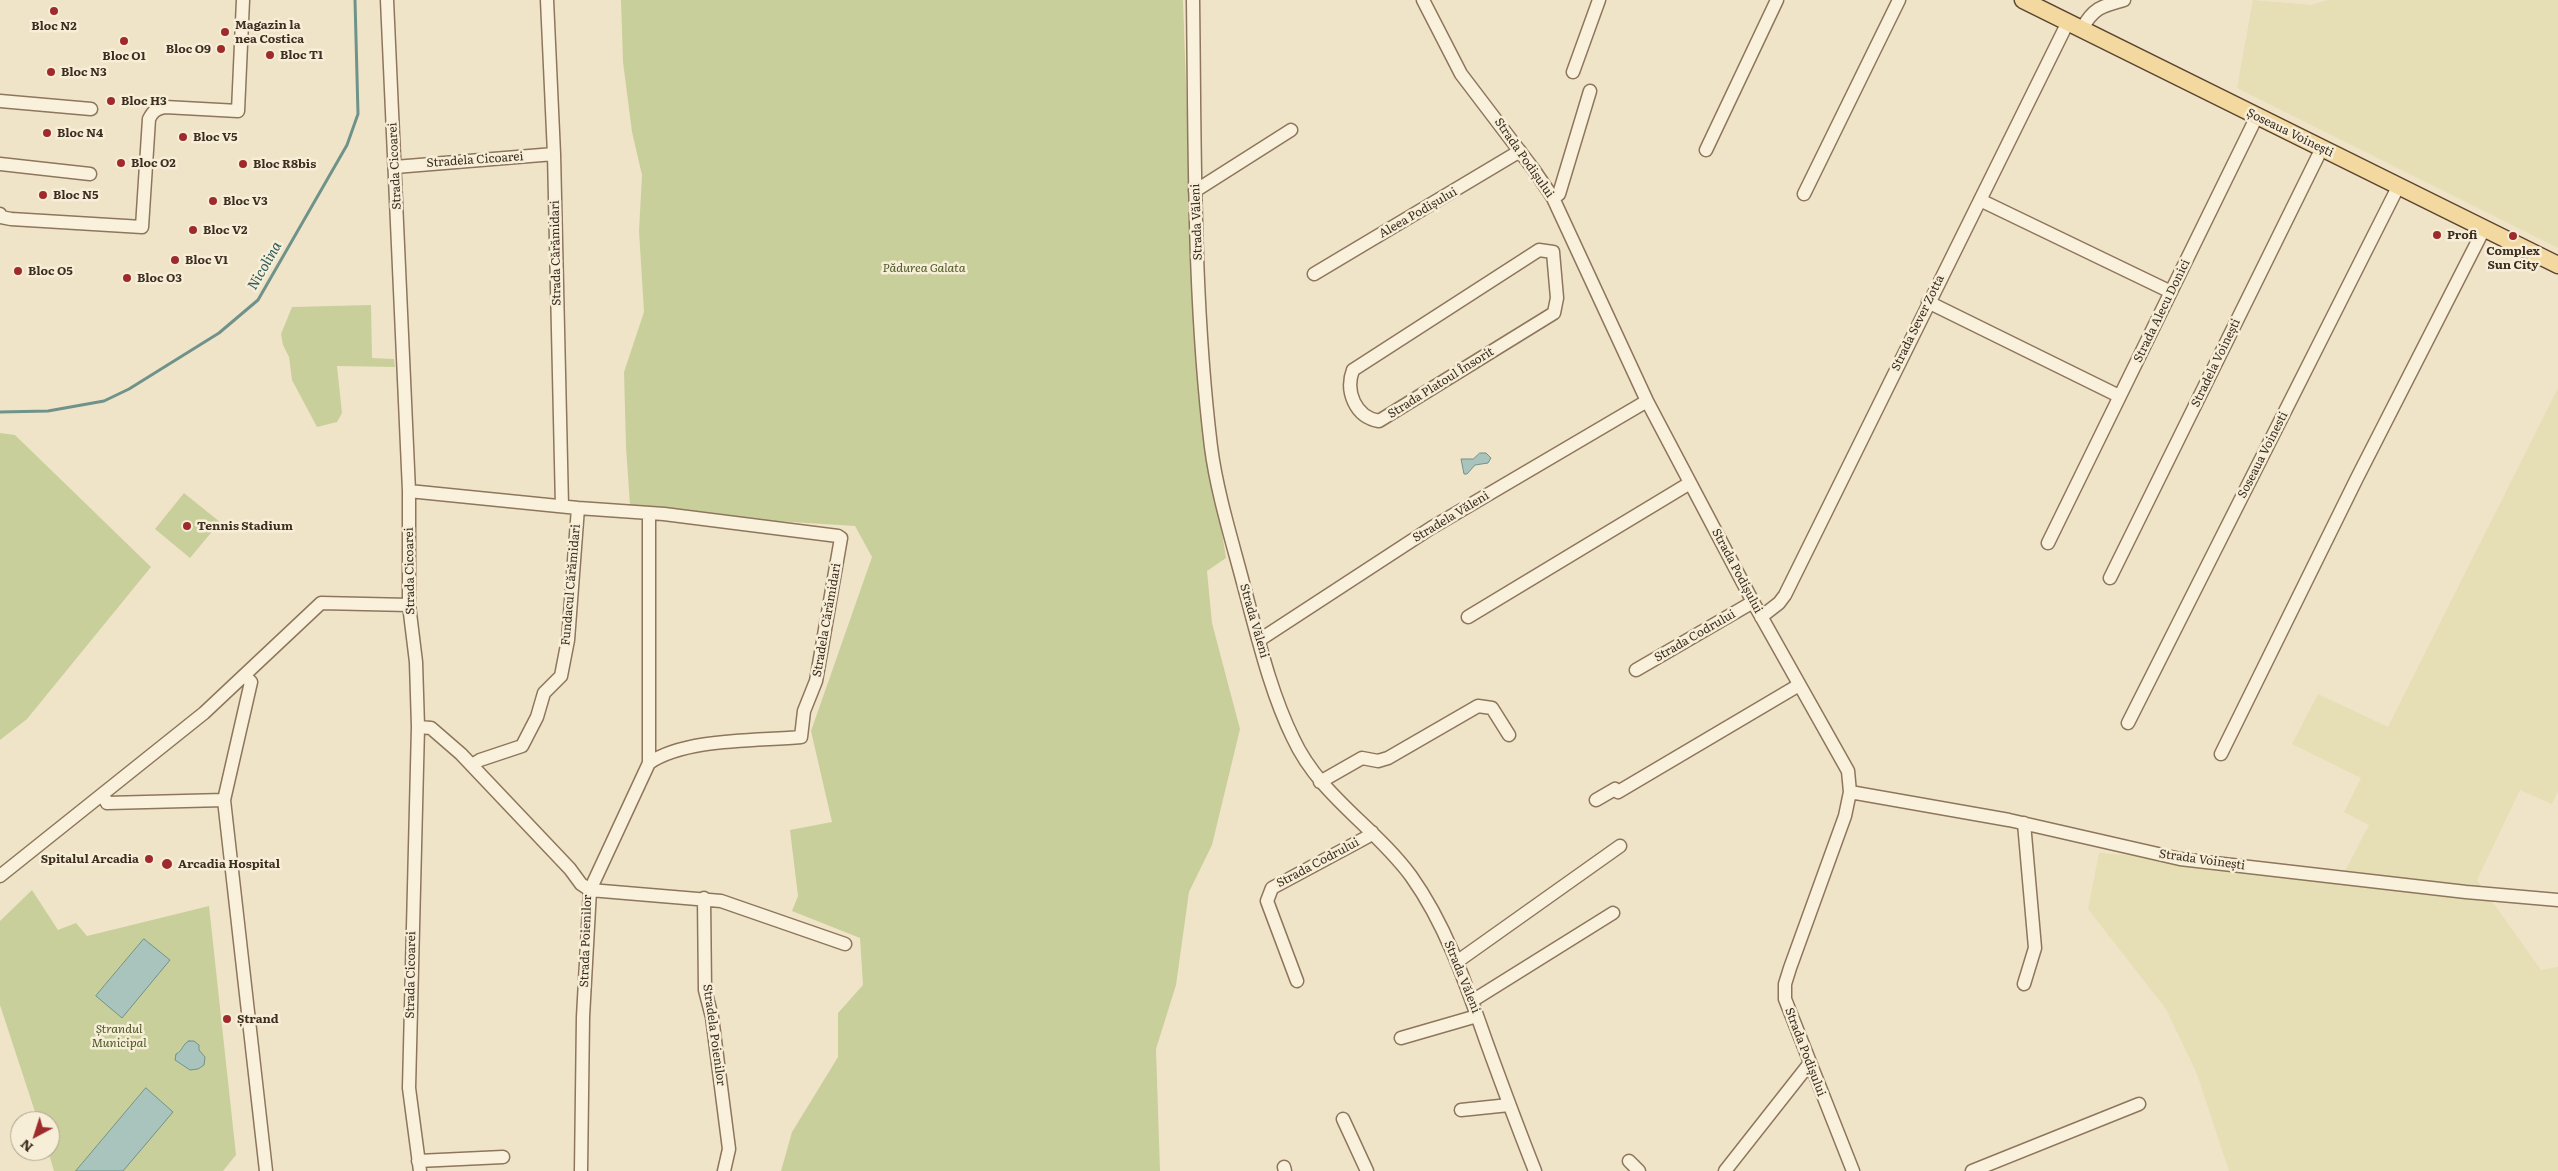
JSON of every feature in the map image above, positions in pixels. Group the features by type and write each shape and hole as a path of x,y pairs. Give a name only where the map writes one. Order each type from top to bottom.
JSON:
{"main road":[{"name":"Șoseaua Voinești","path":"2023,0 2558,265"}],"street":[{"path":"0,214 1,217 11,219 142,227 149,119 156,109 165,107 238,110 243,0"},
{"name":"Strada Cicoarei","path":"387,0 409,491 409,605 416,662 418,727 409,1070 419,1166"},
{"name":"Strada Cărămidari","path":"547,0 554,154 562,506"},
{"name":"Strada Văleni","path":"1193,0 1195,191 1202,340 1212,450 1238,538 1258,639 1290,733 1305,763 1320,782 1372,832 1411,876 1458,961 1509,1105 1535,1171"},
{"name":"Strada Podișului","path":"1423,0 1462,74 1553,198 1646,401 1761,617 1848,771 1850,792 1845,816 1785,984 1785,999 1853,1171"},
{"path":"1573,72 1599,0"},
{"path":"1706,150 1777,0"},
{"path":"1804,194 1899,0"},
{"name":"Strada Sever Zotta","path":"1761,617 1779,603 1784,595 1980,200 2075,25 2105,5 2124,0"},
{"path":"1553,198 1559,194 1590,91"},
{"path":"0,101 91,109"},
{"name":"Strada Alecu Donici","path":"2048,543 2256,116"},
{"path":"1195,191 1291,130"},
{"name":"Stradela Voinești","path":"2110,578 2322,148"},
{"name":"Aleea Podișului","path":"1314,274 1520,151"},
{"name":"Stradela Cicoarei","path":"395,167 554,154"},
{"path":"0,164 90,174"},
{"name":"Soseaua Voinesti","path":"2128,723 2398,187"},
{"path":"1980,200 2171,292"},
{"path":"2222,754 2354,484 2484,229"},
{"path":"1553,252 1572,239"},
{"name":"Strada Platoul Însorit","path":"1539,250 1553,252 1558,298 1554,313 1379,421 1369,419 1362,414 1350,392 1349,380 1353,370 1539,250"},
{"path":"1928,302 2119,396"},
{"name":"Stradela Văleni","path":"1258,639 1264,637 1431,528 1646,401"},
{"path":"1468,617 1690,483"},
{"name":"Stradela Cărămidari","path":"409,491 649,514 838,536 841,542 816,681 804,711 801,737 688,746 662,754 650,763"},
{"name":"Fundacul Cărămidari","path":"472,765 480,760 522,746 537,717 544,693 561,676 568,640 573,592 578,508"},
{"path":"649,514 650,763 590,890 704,898 721,901 845,944"},
{"name":"Strada Codrului","path":"1636,670 1753,602"},
{"path":"0,876 204,713 321,603 409,605"},
{"path":"245,676 250,682 224,800 266,1171"},
{"path":"1596,800 1615,789 1618,792 1799,686"},
{"path":"1320,782 1362,758 1378,761 1388,758 1478,706 1492,708 1508,734"},
{"name":"Strada Poienilor","path":"418,727 431,728 472,765 570,869 581,884 590,890 583,1017 580,1171"},
{"name":"Strada Voinești","path":"1850,792 2024,823 2180,859 2466,892 2558,900"},
{"path":"103,795 107,803 224,800"},
{"path":"2024,823 2036,948 2024,984"},
{"name":"Strada Codrului","path":"1297,981 1267,901 1272,888 1367,837 1372,832"},
{"path":"1458,961 1620,846"},
{"name":"Stradela Poienilor","path":"704,898 705,990 712,1016 729,1149 724,1171"},
{"path":"1472,1001 1613,912"},
{"path":"1401,1038 1477,1016"},
{"path":"1725,1171 1810,1063"},
{"path":"1972,1171 2139,1104"},
{"path":"1461,1110 1509,1105"},
{"path":"1343,1119 1367,1171"},
{"path":"419,1166 503,1157"},
{"path":"1629,1161 1639,1171"}],"shaded area":[{"path":"2253,0 2311,5 2328,0 2558,0 2558,248 2237,88"},
{"path":"2558,388 2558,791 2552,804 2520,790 2477,880 2541,970 2558,967 2558,1171 2229,1171 2197,1074 2166,1009 2088,909 2099,853 2345,871 2369,825 2344,812 2361,778 2292,744 2318,694 2388,727"}],"green space":[{"name":"Pădurea Galata","path":"621,0 1183,0 1190,200 1207,439 1226,558 1207,571 1212,623 1240,729 1212,845 1189,892 1176,985 1156,1049 1160,1171 781,1171 792,1132 838,1057 838,1013 863,985 860,938 792,911 798,896 790,830 832,822 811,731 872,557 855,526 664,514 630,505 624,372 644,312 639,231 642,175 632,132 623,62"},
{"path":"371,305 372,358 394,359 395,367 337,366 342,413 337,422 317,427 292,380 289,357 283,345 281,334 292,307"},
{"path":"0,433 15,435 151,567 27,719 0,740"},
{"name":"Tennis Stadium","path":"184,493 220,522 190,558 155,529"},
{"name":"Ștrandul Municipal","path":"32,890 58,930 76,923 87,936 209,906 236,1155 223,1171 54,1171 51,1161 60,1161 60,1111 35,1111 0,1005 0,921"}],"water":[{"path":"1480,453 1486,453 1491,458 1488,463 1475,465 1467,474 1464,474 1461,459 1473,459"},
{"path":"144,939 170,960 122,1018 96,996"},
{"path":"189,1041 194,1041 199,1045 199,1050 205,1057 204,1065 198,1069 190,1070 175,1060 176,1054"},
{"path":"146,1088 173,1112 123,1171 76,1171"}],"waterway":[{"name":"Nicolina","path":"0,412 48,411 104,401 129,389 219,333 258,300 347,145 358,114 355,0"}],"place":[{"name":"Bloc N2","path":"54,11"},
{"name":"Magazin la nea Costica","path":"225,32"},
{"name":"Bloc O1","path":"124,41"},
{"name":"Bloc O9","path":"221,49"},
{"name":"Bloc T1","path":"270,55"},
{"name":"Bloc N3","path":"51,72"},
{"name":"Bloc H3","path":"111,101"},
{"name":"Bloc N4","path":"47,133"},
{"name":"Bloc V5","path":"183,137"},
{"name":"Bloc O2","path":"121,163"},
{"name":"Bloc R8bis","path":"243,164"},
{"name":"Bloc N5","path":"43,195"},
{"name":"Bloc V3","path":"213,201"},
{"name":"Bloc V2","path":"193,230"},
{"name":"Profi","path":"2437,235"},
{"name":"Complex Sun City","path":"2513,236"},
{"name":"Bloc V1","path":"175,260"},
{"name":"Bloc O5","path":"18,271"},
{"name":"Bloc O3","path":"127,278"},
{"name":"Tennis Stadium","path":"187,526"},
{"name":"Spitalul Arcadia","path":"149,859"},
{"name":"Arcadia Hospital","path":"167,864"},
{"name":"Ștrand","path":"227,1019"}]}
